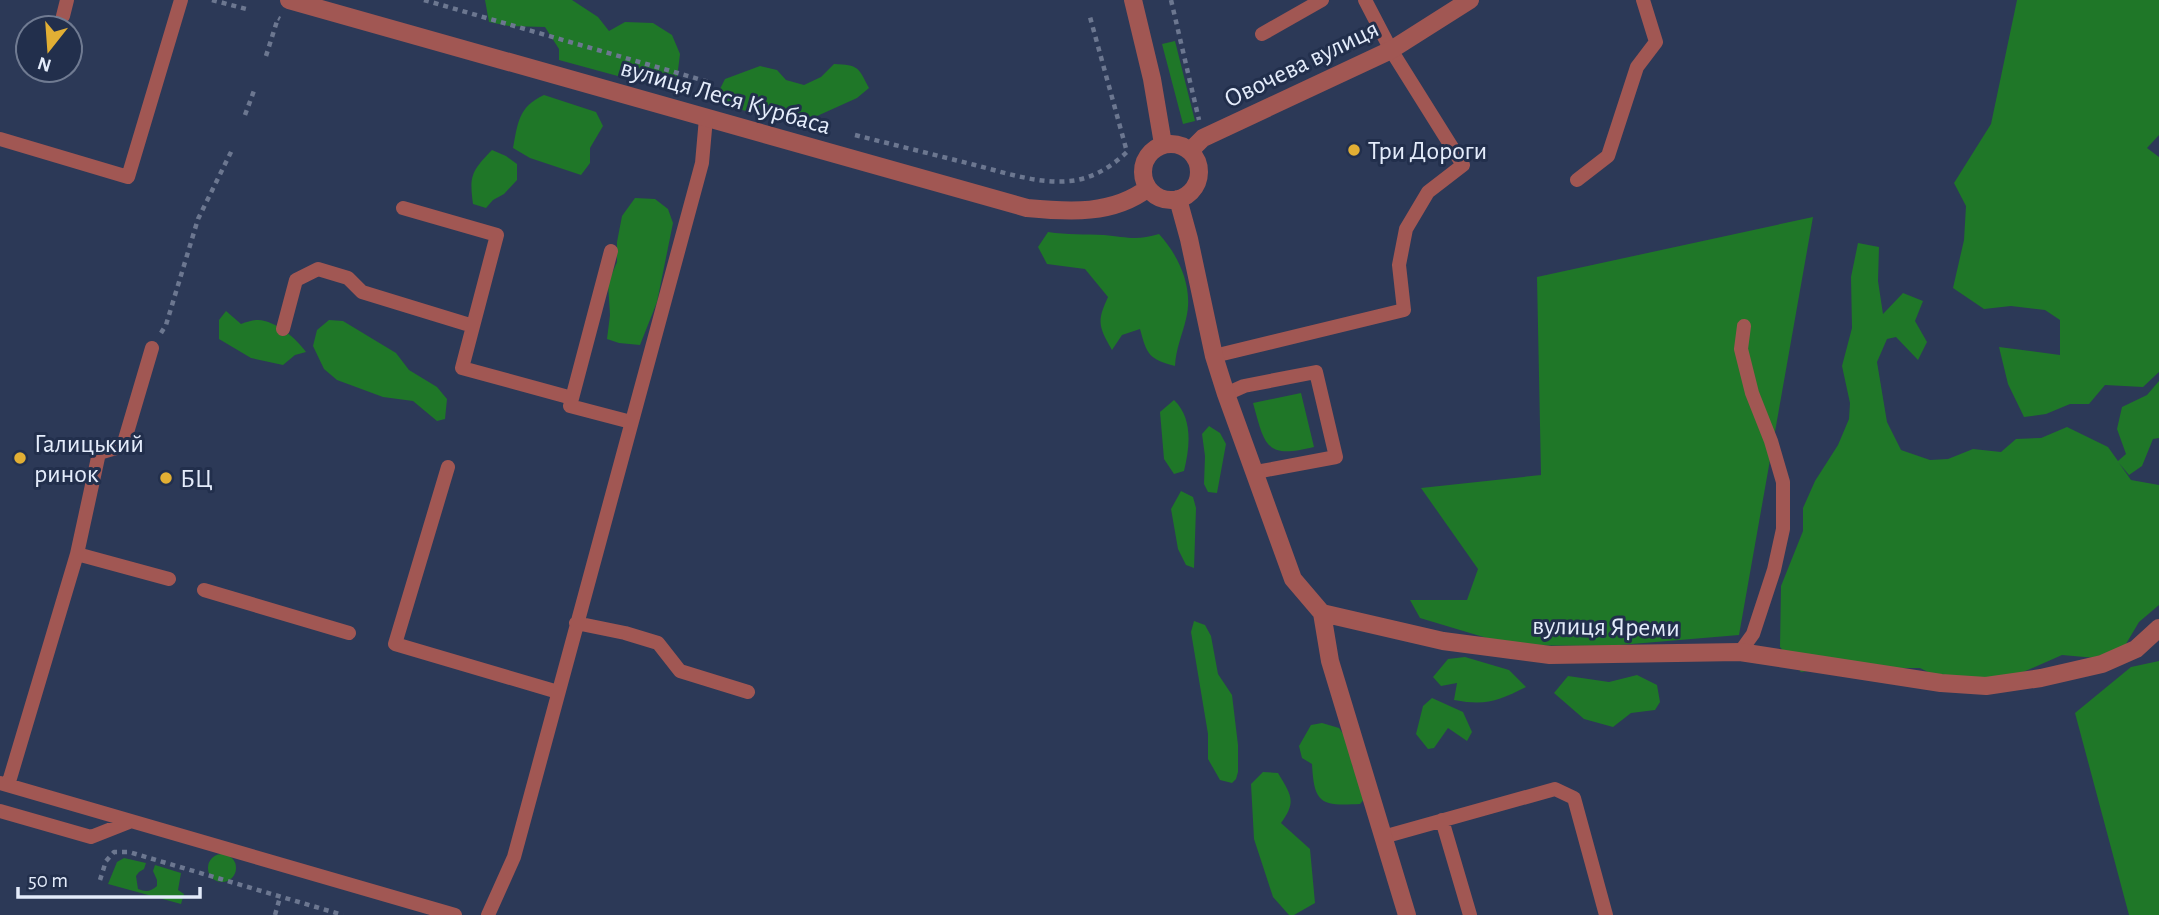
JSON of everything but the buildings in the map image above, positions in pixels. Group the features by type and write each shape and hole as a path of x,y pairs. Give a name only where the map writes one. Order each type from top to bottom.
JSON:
{"street":[{"name":"вулиця Леся Курбаса","path":"289,0 1027,208 1061,211 1091,209 1120,204 1136,198 1148,188"},
{"path":"1133,0 1152,79 1163,144"},
{"name":"Овочева вулиця","path":"1190,151 1203,138 1391,50 1470,0"},
{"path":"1174,143 1190,151 1198,164 1199,175 1196,186 1188,194 1167,200 1148,188 1143,179 1143,168 1146,158 1154,149 1163,144 1174,143"},
{"path":"1178,199 1214,356 1226,394 1293,579 1322,613 1330,661 1407,915"},
{"name":"вулиця Яреми","path":"1322,613 1443,641 1550,655 1740,652 1935,682 1986,687 2102,664 2136,649 2159,628"}],"lane":[{"path":"0,139 128,177 181,0"},
{"path":"1262,34 1322,0"},
{"path":"1214,356 1404,310 1399,265 1406,229 1429,192 1463,165 1391,50 1365,0"},
{"path":"1577,180 1608,156 1637,67 1656,42 1643,0"},
{"path":"488,915 514,857 702,163 706,118"},
{"path":"402,208 497,235 462,368 572,398"},
{"path":"611,250 570,406 631,422"},
{"path":"283,329 296,280 318,269 348,278 362,292 473,326"},
{"path":"1740,652 1753,634 1774,570 1783,529 1783,482 1771,441 1752,393 1741,349 1744,326"},
{"path":"152,348 123,446 99,453 77,554 4,784 455,915"},
{"path":"1226,394 1244,386 1316,372 1336,457 1256,472"},
{"path":"449,467 395,644 558,692"},
{"path":"77,554 169,579"},
{"path":"204,590 349,633"},
{"path":"576,623 658,643 680,671 748,692"},
{"path":"1383,836 1555,789 1574,798 1606,915"},
{"path":"0,811 92,837 129,822"},
{"path":"1442,820 1470,915"}],"path":[{"path":"212,0 250,10"},
{"path":"424,0 709,82"},
{"path":"1171,0 1203,138"},
{"path":"848,134 1021,177 1072,181 1101,172 1127,152 1090,16"},
{"path":"266,56 278,18"},
{"path":"245,116 255,88"},
{"path":"152,348 166,325 198,219 233,148"},
{"path":"100,880 106,861 114,852 129,852 343,915"},
{"path":"275,915 280,897"}],"green space":[{"path":"485,0 572,0 598,17 609,31 625,22 653,23 672,35 680,54 677,78 658,87 559,60 559,49 545,27 509,26 489,22"},
{"path":"2017,0 2159,0 2159,135 2147,148 2159,157 2159,372 2143,387 2105,385 2089,404 2070,404 2046,414 2024,417 2008,384 1999,347 2060,355 2060,320 2045,310 2011,306 1984,309 1953,288 1964,240 1966,206 1954,183 1991,124"},
{"path":"1175,41 1195,121 1183,124 1162,44"},
{"path":"834,64 857,68 869,88 857,98 806,121 789,113 751,112 733,108 717,95 725,79 760,66 777,70 786,80 804,85 821,77"},
{"path":"544,95 596,112 603,126 590,148 590,163 581,175 530,158 513,148 518,123 524,110"},
{"path":"492,150 517,164 517,180 486,208 473,204 471,186 476,169"},
{"path":"635,198 655,199 668,209 673,223 657,302 640,345 607,339 610,315 608,283 617,262 617,242 622,216"},
{"path":"1813,217 1739,635 1608,646 1510,645 1420,618 1410,600 1467,600 1478,569 1421,488 1541,475 1537,277"},
{"path":"1048,232 1132,238 1159,234 1178,262 1188,296 1186,319 1175,366 1150,355 1140,329 1122,335 1112,350 1101,324 1108,297 1085,269 1047,264 1038,247"},
{"path":"1858,243 1879,247 1878,281 1883,314 1903,293 1923,301 1915,321 1927,342 1918,360 1896,337 1887,339 1877,362 1887,422 1901,450 1930,460 1948,459 1973,449 2001,452 2016,439 2041,438 2067,427 2108,447 2118,461 2126,454 2117,429 2122,407 2147,395 2159,381 2159,438 2153,439 2142,466 2129,475 2119,463 2131,480 2159,485 2159,605 2139,622 2120,654 2096,658 2062,655 2021,673 1961,689 1920,668 1827,668 1801,672 1780,647 1781,586 1803,531 1803,508 1815,481 1838,445 1849,419 1850,403 1842,366 1852,328 1851,277"},
{"path":"226,311 241,324 258,320 278,327 297,341 306,352 295,355 283,365 251,358 219,339 219,320"},
{"path":"329,320 343,321 396,353 409,370 437,387 447,399 445,419 437,421 413,401 383,397 337,380 324,369 313,346 317,330"},
{"path":"1301,393 1314,447 1276,450 1265,439 1253,403"},
{"path":"1174,400 1187,424 1188,452 1184,471 1174,474 1164,459 1160,412"},
{"path":"1209,426 1220,433 1226,444 1217,493 1208,492 1204,484 1205,456 1202,434"},
{"path":"1181,491 1193,497 1196,508 1194,568 1186,565 1178,549 1171,509"},
{"path":"1194,621 1205,625 1211,636 1218,674 1232,695 1238,772 1232,783 1220,780 1208,759 1208,734 1191,632"},
{"path":"1465,657 1509,670 1526,687 1492,701 1454,700 1457,683 1441,686 1433,677 1448,659"},
{"path":"2159,661 2159,915 2129,915 2075,713 2131,667"},
{"path":"1637,675 1657,685 1660,702 1655,710 1631,713 1613,727 1584,719 1554,693 1568,676 1609,682"},
{"path":"1432,698 1463,712 1472,732 1467,741 1448,728 1434,748 1428,749 1416,734 1423,706"},
{"path":"1322,723 1339,728 1359,756 1352,765 1367,796 1360,804 1328,803 1318,795 1312,764 1302,758 1299,746 1311,725"},
{"path":"1263,772 1278,773 1291,803 1281,823 1310,849 1315,903 1294,915 1289,915 1273,897 1254,839 1251,784"},
{"path":"222,854 232,858 236,868 232,878 222,882 212,878 208,868 212,858"},
{"path":"124,858 146,863 136,876 138,889 141,890 150,890 157,886 153,871 155,865 181,873 178,890 184,894 181,904 108,884 117,862"}],"place":[{"name":"Три Дороги","path":"1354,150"},
{"name":"Галицький ринок","path":"20,458"},
{"name":"БЦ","path":"166,478"}]}
